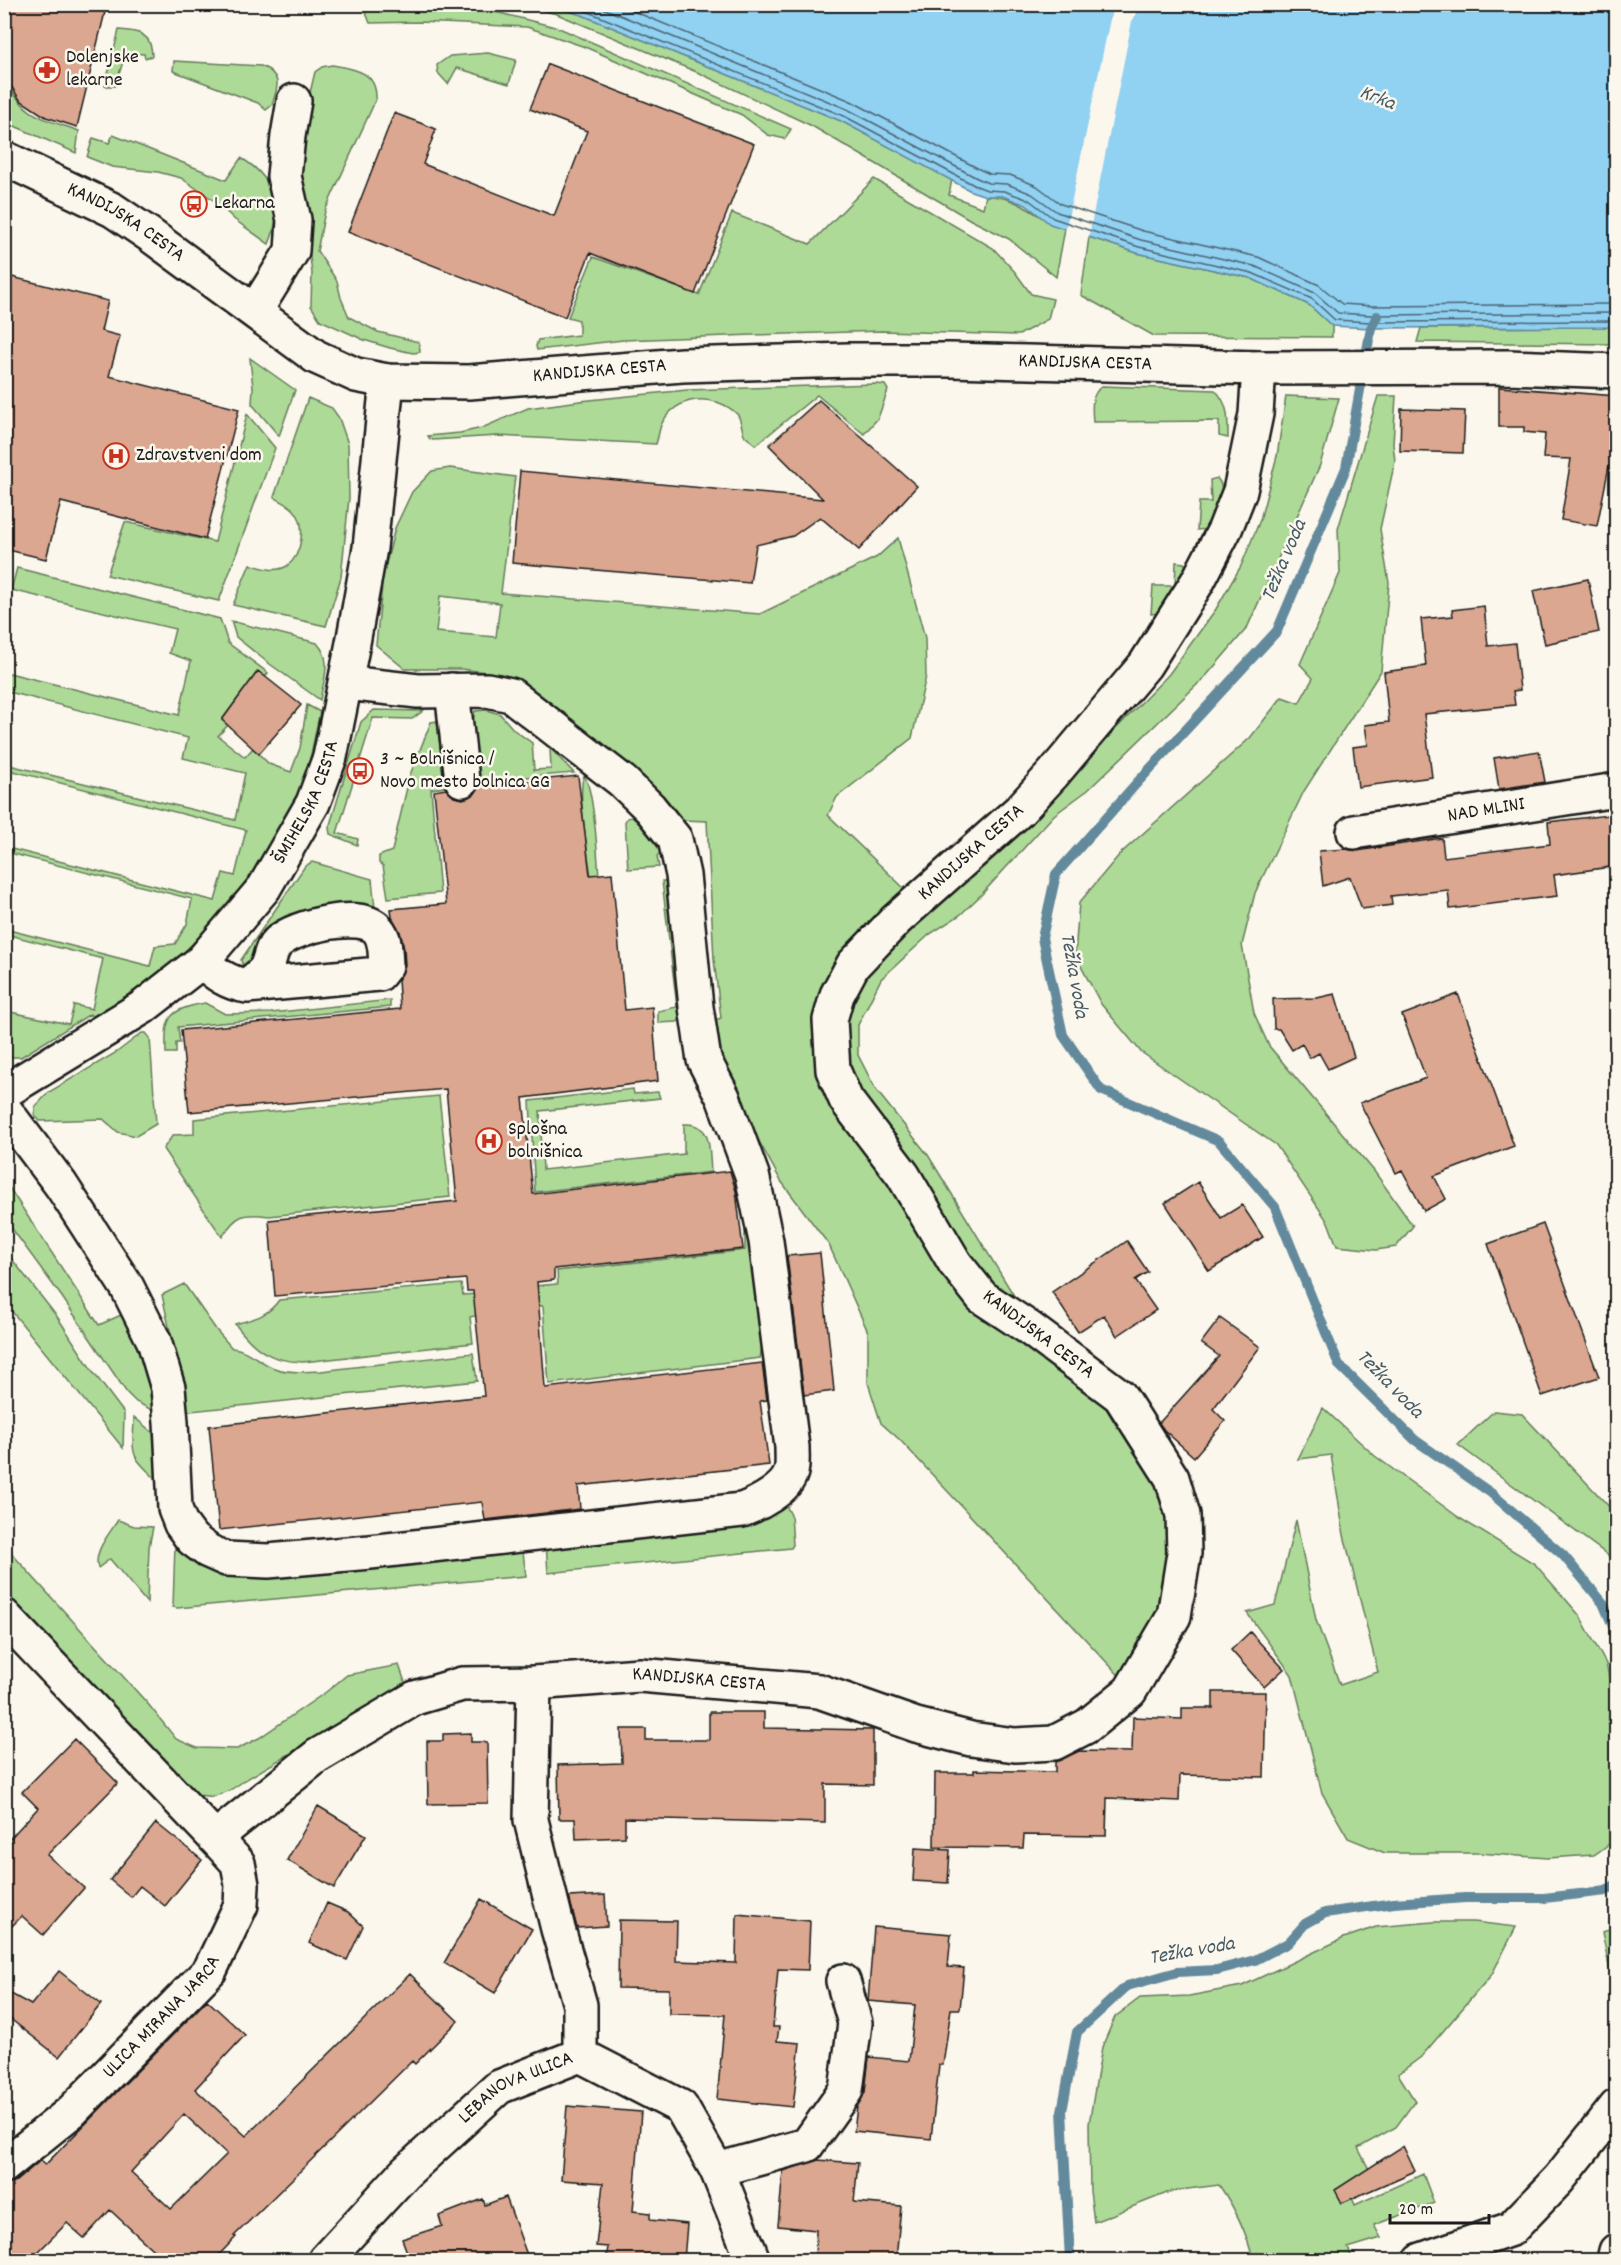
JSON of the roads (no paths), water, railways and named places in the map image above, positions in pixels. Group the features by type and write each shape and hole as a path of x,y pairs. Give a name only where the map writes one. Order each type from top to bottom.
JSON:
{"street":[{"path":"255,311 292,251 294,220 284,176 294,101"},
{"name":"KANDIJSKA CESTA","path":"8,166 113,210 316,357 356,375 387,381 470,382 682,365 848,360 1274,367 1508,367 1617,371"},
{"name":"KANDIJSKA CESTA","path":"534,1683 640,1675 819,1691 916,1725 971,1739 1016,1745 1054,1743 1088,1726 1130,1691 1174,1616 1184,1553 1183,1515 1172,1478 1120,1396 982,1297 955,1263 903,1174 846,1100 833,1070 830,1020 837,995 853,965 896,920 1020,810 1145,664 1198,581 1225,529 1240,491 1256,414 1274,367"},
{"name":"ŠMIHELSKA CESTA","path":"4,1092 143,1008 202,961 264,888 314,803 330,757 346,683 370,548 387,381"},
{"path":"4,1109 61,1185 126,1287 154,1341 168,1388 175,1509 181,1524 192,1539 208,1551 226,1558 267,1561 370,1552 742,1510 761,1503 769,1497 791,1473 792,1447 766,1241 752,1175 723,1097 704,1059 696,1007 683,875 675,839 650,808 622,781 511,695 488,690 410,691 346,683"},
{"path":"452,690 462,780"},
{"name":"NAD MLINI","path":"1354,832 1617,790"},
{"path":"202,961 215,974 235,984 247,986"},
{"name":"ULICA MIRANA JARCA","path":"4,1616 238,1863 242,1885 242,1905 210,1970 70,2112 4,2166"},
{"path":"215,1838 317,1756 415,1698 462,1684 534,1683 531,1820 558,1929 580,2005 580,2055"},
{"path":"717,2170 807,2145 846,2091 855,2023 843,1981"},
{"name":"LEBANOVA ULICA","path":"325,2260 405,2173 499,2087 580,2055 681,2107 717,2170 753,2260"},
{"path":"1421,2260 1511,2229 1559,2179 1617,2107"},
{"path":"1614,2260 1617,2252"}],"water":[{"name":"Krka","path":"548,5 1616,5 1616,327 1371,328 1332,326 1309,305 1250,278 1137,253 1050,224 1026,205 1002,196 986,196 971,191 841,121 582,15"}],"waterway":[{"name":"Težka voda","path":"1377,316 1371,328 1346,468 1277,631 1056,874 1042,938 1063,1035 1101,1090 1219,1141 1275,1207 1339,1365 1415,1440 1491,1493 1563,1555 1603,1603 1616,1633"},
{"name":"Težka voda","path":"1070,2260 1062,2111 1077,2032 1127,1986 1177,1972 1217,1970 1255,1960 1288,1943 1305,1924 1325,1913 1394,1903 1465,1898 1544,1898 1606,1891 1616,1884"}],"place":[{"name":"Dolenjske lekarne","path":"47,70"},
{"name":"Lekarna","path":"194,204"},
{"name":"Zdravstveni dom","path":"116,456"},
{"name":"3 ~ Bolnišnica / Novo mesto bolnica GG","path":"360,771"},
{"name":"Splošna bolnišnica","path":"489,1141"}]}
